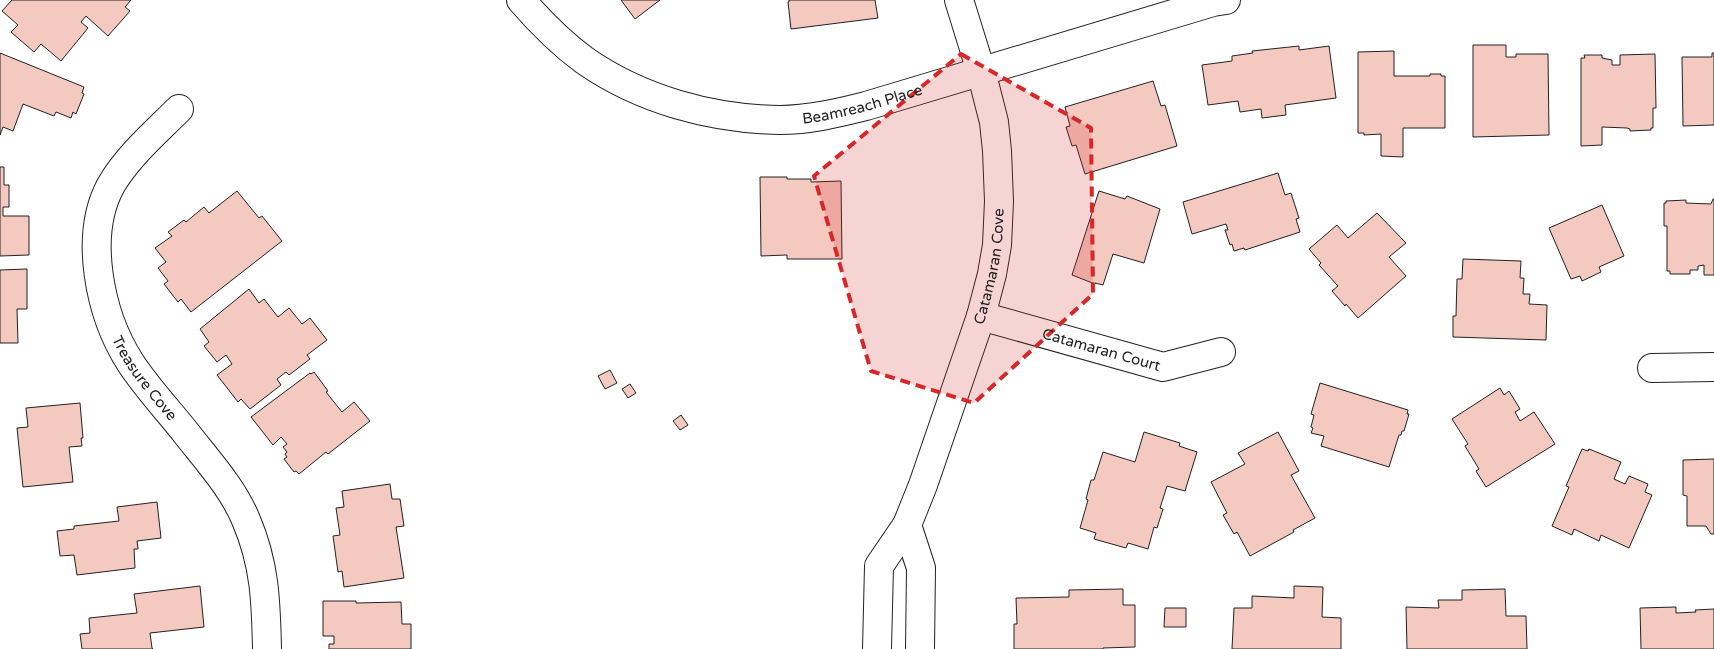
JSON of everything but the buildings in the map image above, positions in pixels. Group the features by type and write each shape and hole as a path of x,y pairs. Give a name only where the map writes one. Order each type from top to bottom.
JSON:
{"street":[{"name":"Beamreach Place","path":"521,0 545,27 584,60 628,86 676,105 731,117 782,120 832,114 866,106 1213,2 1226,0"},
{"name":"Catamaran Cove","path":"877,649 879,566 907,525 981,316 995,254 1000,201 994,122 981,71 959,0"},
{"name":"Treasure Cove","path":"178,109 126,162 110,186 100,216 97,246 100,285 110,323 130,362 229,489 246,518 260,557 266,598 266,649"},
{"name":"Catamaran Court","path":"981,316 1163,367 1221,352"},
{"path":"1652,368 1714,368"},
{"path":"907,525 920,568 920,649"}],"highlighted area":[{"path":"961,54 1091,128 1093,294 974,403 871,371 814,176"}]}
